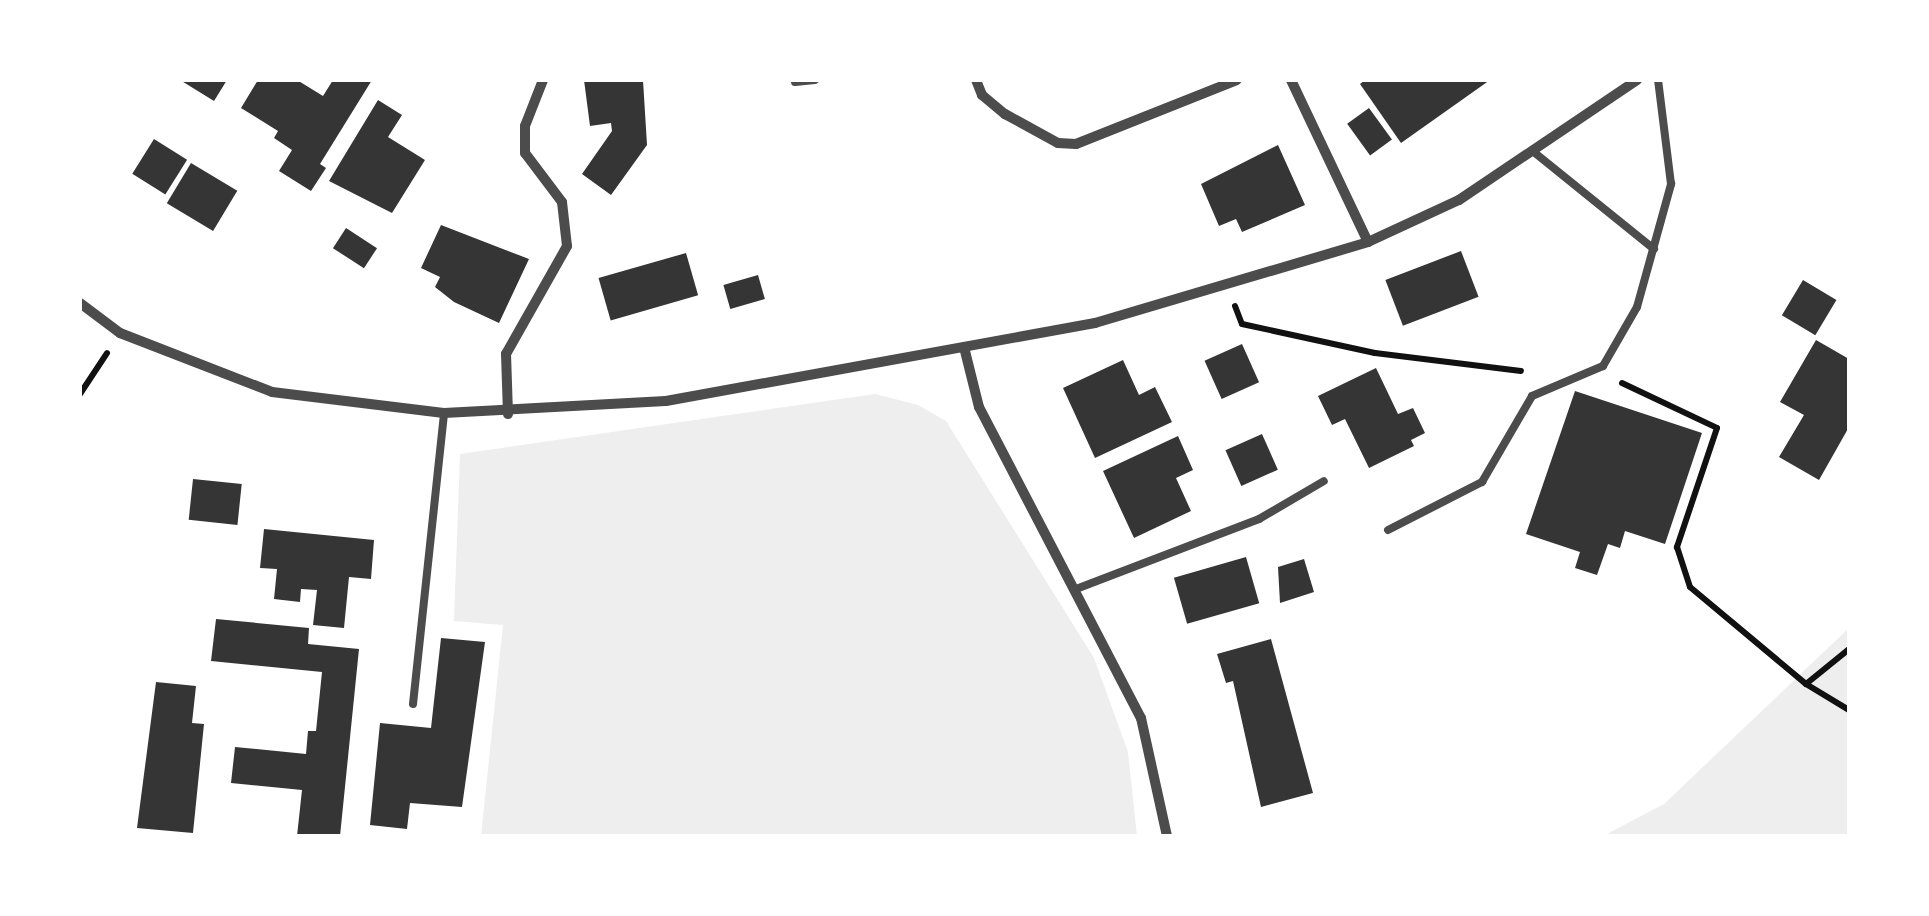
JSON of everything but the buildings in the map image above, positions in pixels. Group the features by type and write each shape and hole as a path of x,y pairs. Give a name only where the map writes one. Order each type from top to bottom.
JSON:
{"street":[{"path":"508,414 506,354 567,246 562,202 525,153 525,126 543,80"},
{"path":"976,80 982,95 1005,114 1058,143 1076,144 1237,80"},
{"path":"1290,80 1368,242"},
{"path":"80,303 120,332 272,392 444,413 508,414 666,401 1094,323 1368,242 1459,200 1636,80"},
{"path":"964,348 978,407 1141,718 1167,836"}],"lane":[{"path":"795,82 815,80"},
{"path":"1388,530 1482,482 1532,396 1603,366 1637,307 1671,184 1658,80"},
{"path":"1534,152 1654,249"},
{"path":"413,704 444,413"},
{"path":"1076,588 1259,519 1324,480"}],"path":[{"path":"1226,286 1242,324 1375,353 1503,372 1536,370"},
{"path":"80,394 120,332"},
{"path":"1603,366 1625,385 1717,428 1677,547 1690,587 1806,684 1849,710"},
{"path":"1806,684 1849,649"}],"shaded area":[{"path":"875,394 918,405 946,421 1094,658 1128,752 1137,836 481,836 503,625 454,621 460,454"},
{"path":"1849,628 1849,836 1603,836 1664,804"}]}
